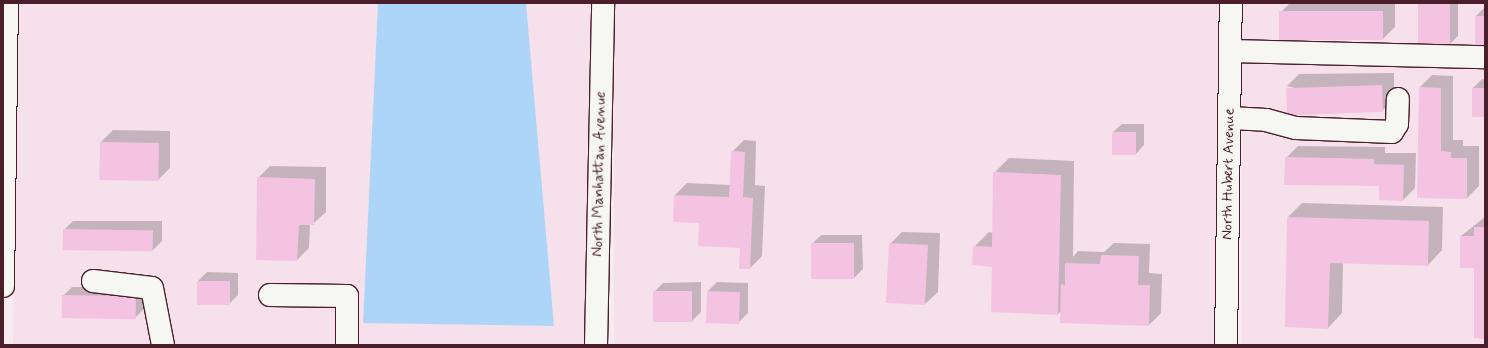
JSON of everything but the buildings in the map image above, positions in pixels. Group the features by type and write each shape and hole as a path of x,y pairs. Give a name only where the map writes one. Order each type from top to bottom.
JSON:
{"street":[{"path":"3,286 7,3"},
{"name":"North Manhattan Avenue","path":"596,345 603,3"},
{"name":"North Hubert Avenue","path":"1226,345 1231,3"},
{"path":"1230,51 1485,57"},
{"path":"1230,118 1266,120 1296,128 1392,132 1397,124 1398,99"},
{"path":"93,281 152,288 163,345"},
{"path":"270,295 347,296 347,345"}],"shaded area":[{"path":"18,3 378,3 363,322 554,326 526,3 592,3 586,345 13,345"},
{"path":"614,3 1220,3 1220,345 614,345"},
{"path":"1242,3 1485,3 1485,345 1242,345"}],"water":[{"path":"378,3 526,3 554,326 363,323"}]}
